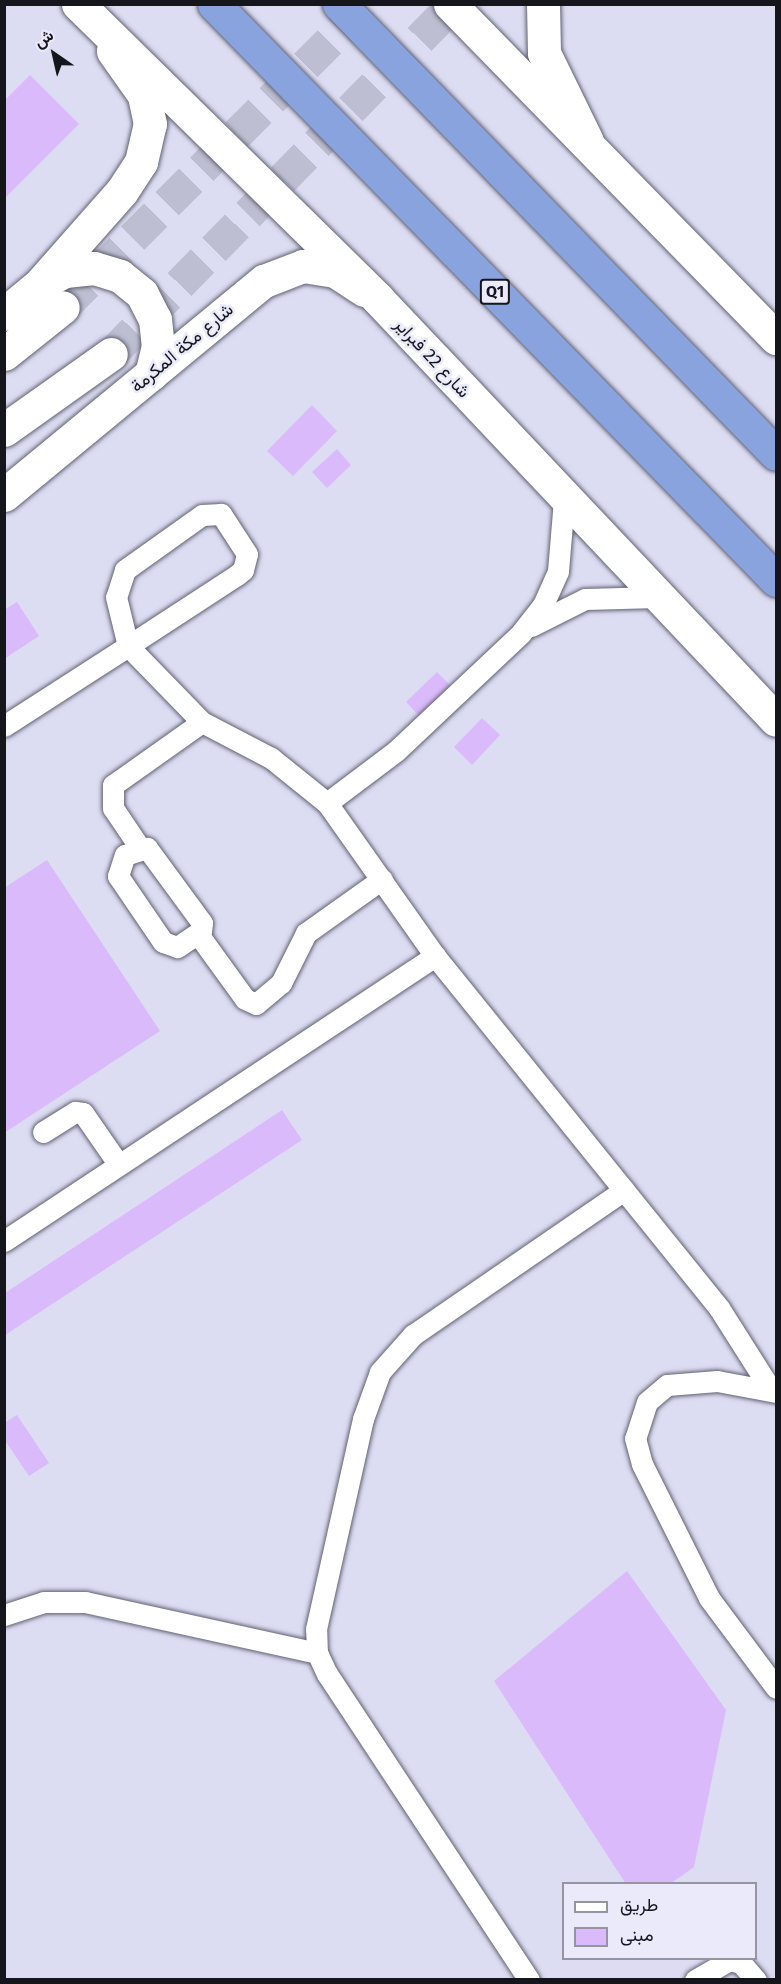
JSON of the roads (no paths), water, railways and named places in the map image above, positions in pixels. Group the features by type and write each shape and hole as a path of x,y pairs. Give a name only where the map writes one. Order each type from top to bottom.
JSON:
{"highway":[{"name":"Q1","path":"214,4 777,580"},
{"path":"339,4 777,454"}],"main road":[{"path":"450,4 587,141 777,338"},
{"path":"543,4 544,53 587,141"},
{"path":"4,314 40,284 122,191 141,162 150,124 144,95 82,9"},
{"name":"شارع 22 فبراير","path":"82,9 378,299 564,500 777,720"},
{"name":"شارع مكة المكرمة","path":"4,495 264,281 303,266 335,271 378,299"},
{"path":"40,284 65,271 94,268 120,276 142,294 155,318 158,346 151,374"},
{"path":"4,354 63,307"},
{"path":"4,430 111,354"}],"lane":[{"path":"327,803 404,744 520,633 543,605 558,571 565,536 564,500"},
{"path":"4,726 128,646 243,570 247,554 221,514 202,515 125,570 116,597 128,646 202,722 272,758 327,803 435,956 738,1334 774,1391"},
{"path":"520,633 585,599 657,597"},
{"path":"140,848 112,808 113,785 202,722"},
{"path":"140,848 155,852 202,922 198,934 177,947 166,945 118,876 125,855 140,848"},
{"path":"198,934 244,999 256,1004 280,983 306,933 382,879"},
{"path":"4,1241 435,956"},
{"path":"43,1132 71,1114 83,1113 119,1165"},
{"path":"529,1980 317,1653 320,1606 363,1419 380,1372 413,1335 624,1190"},
{"path":"774,1391 717,1381 667,1385 646,1402 635,1438 642,1464 709,1598 777,1688"},
{"path":"4,1615 44,1602 85,1602 317,1653"},
{"path":"695,1980 729,1960 741,1962 756,1980"}],"tunnel":[{"path":"63,307 367,4"},
{"path":"111,354 454,4"}]}
